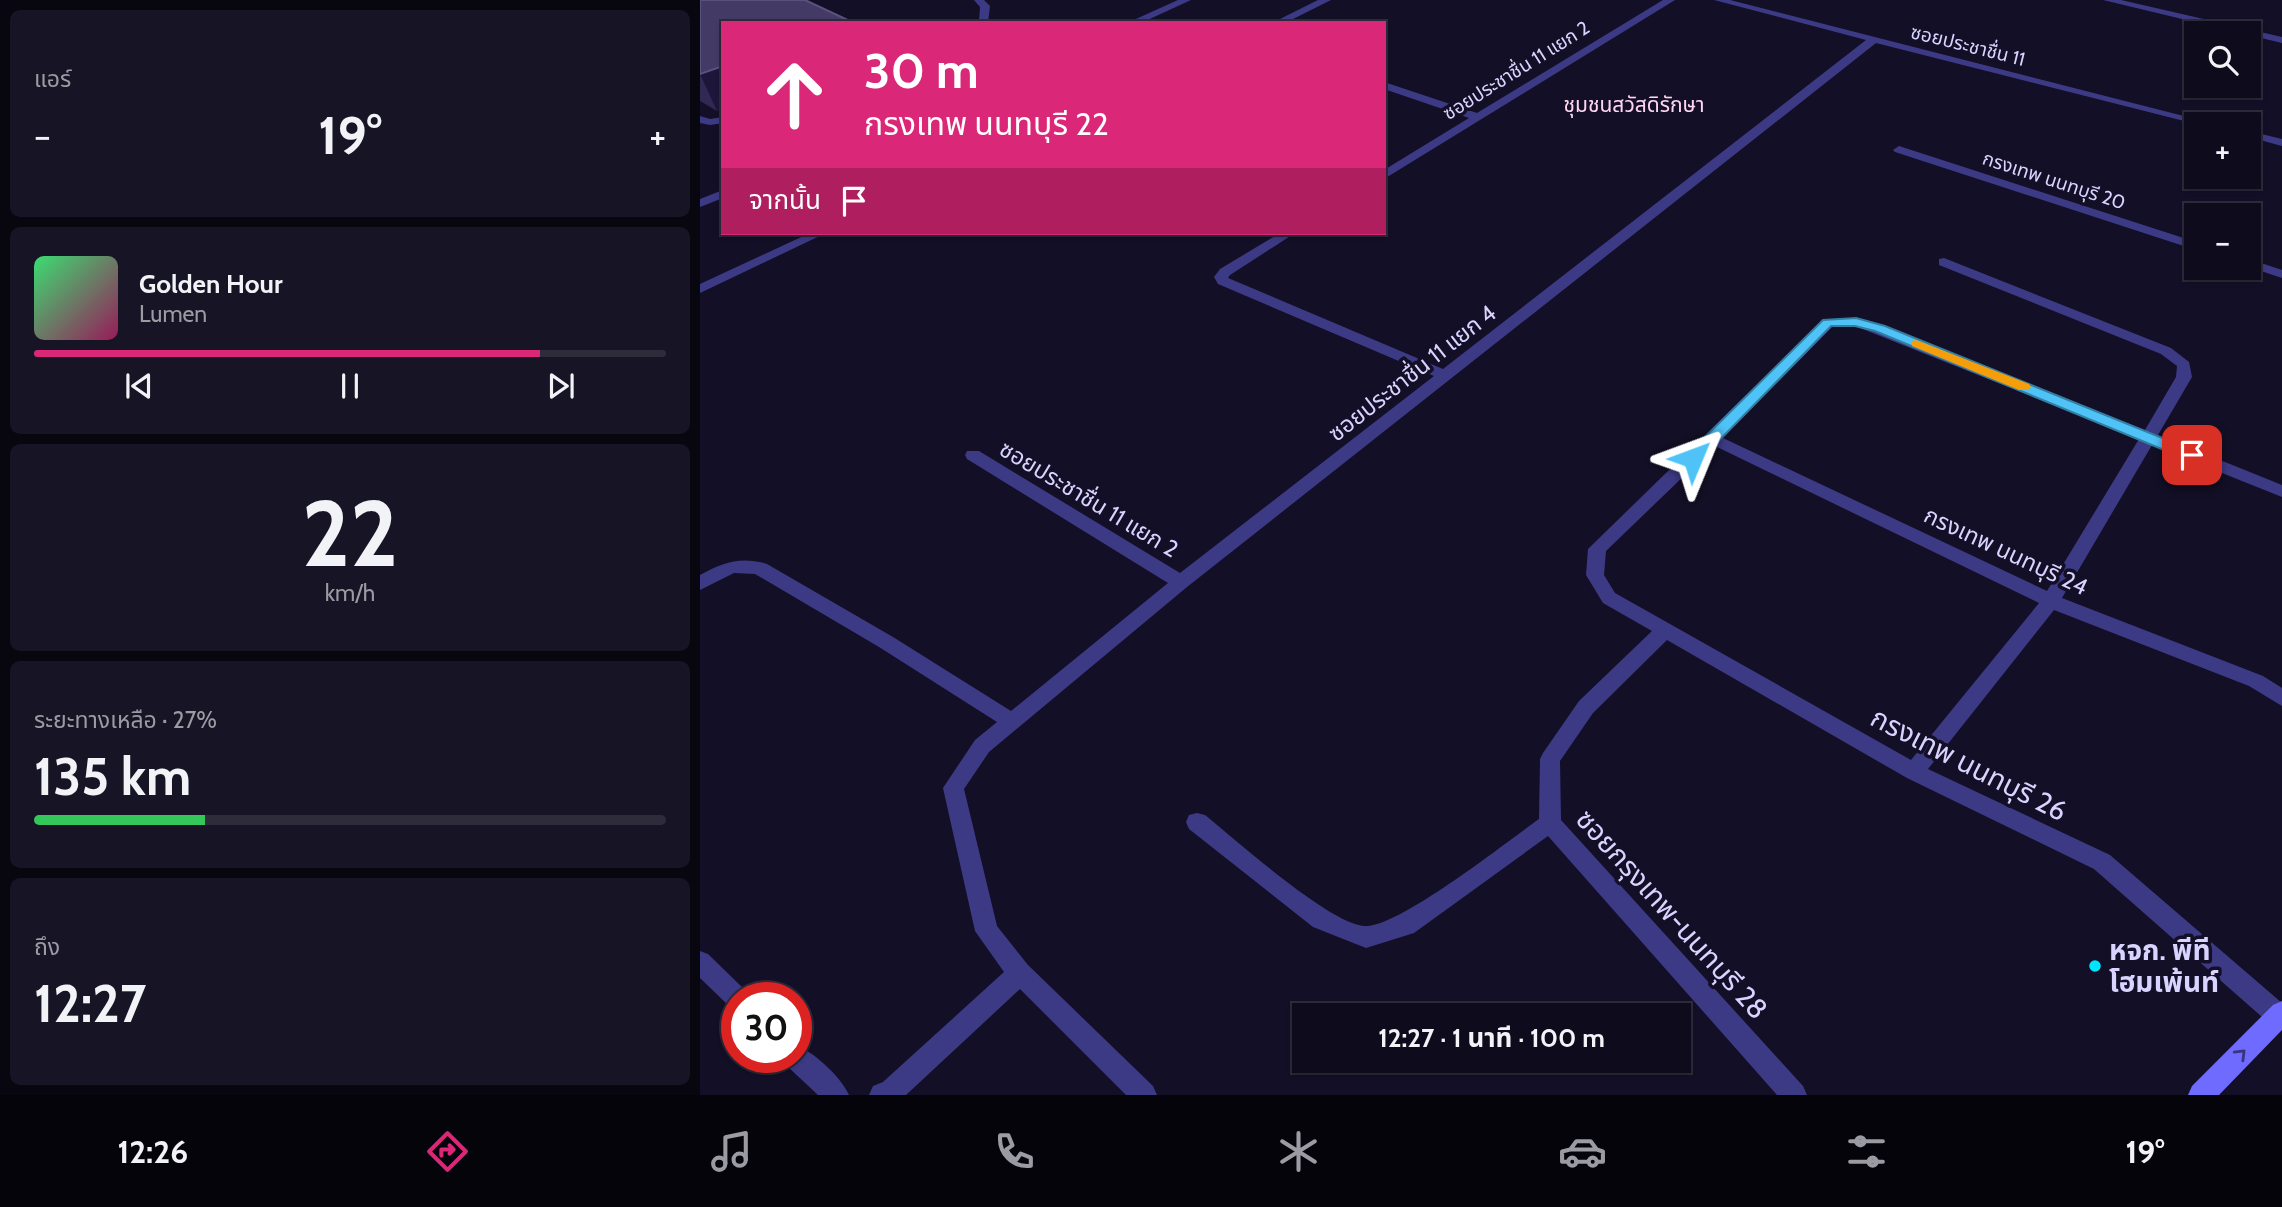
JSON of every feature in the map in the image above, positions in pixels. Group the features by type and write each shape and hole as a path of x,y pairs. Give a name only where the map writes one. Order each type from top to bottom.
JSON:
{"main road":[{"path":"2201,1095 2281,1015"}],"street":[{"path":"1137,21 1186,0"},
{"path":"1281,21 1326,0"},
{"name":"ซอยประชาชื่น 11 แยก 2","path":"1386,174 1670,0"},
{"name":"ซอยประชาชื่น 11","path":"1719,0 2184,118"},
{"path":"2108,0 2282,40"},
{"path":"982,3 984,21"},
{"name":"ซอยประชาชื่น 11 แยก 4","path":"1020,973 987,931 953,788 982,746 1181,582 1874,39"},
{"path":"1386,86 1478,117"},
{"path":"700,119 710,122 721,120"},
{"path":"2261,137 2282,143"},
{"name":"กรงเทพ นนทบุรี 20","path":"1899,150 2184,242"},
{"path":"700,203 721,195"},
{"path":"700,289 816,235"},
{"path":"1286,235 1225,272 1223,281 1446,376"},
{"path":"1914,772 2051,601 2183,377 2184,365 2166,351 1944,262"},
{"path":"2261,267 2282,274"},
{"path":"1713,439 1828,323 1856,322 1880,329 2282,492"},
{"name":"กรงเทพ นนทบุรี 26","path":"1713,439 1597,549 1595,575 1609,598 1914,772 2102,862 2281,1015"},
{"name":"กรงเทพ นนทบุรี 24","path":"1713,439 2051,601 2256,681 2282,698"},
{"name":"ซอยประชาชื่น 11 แยก 2","path":"973,455 1181,582"},
{"path":"700,583 728,567 752,565 761,569 886,642 1012,722"},
{"name":"ซอยกรุงเทพ-นนทบุรี 28","path":"1664,631 1586,707 1550,759 1550,823 1794,1095"},
{"path":"1197,822 1321,920 1366,937 1406,925 1550,823"},
{"path":"700,962 721,982"},
{"path":"882,1095 891,1092 1020,973 1144,1095"},
{"path":"812,1072 836,1095"}],"building":[{"path":"700,0 805,0 850,21 721,21 721,67 700,74"}],"slow traffic":[{"path":"1916,343 2024,387"}],"place":[{"name":"หจก. พีที โฮมเพ้นท์","path":"2095,966"}],"district":[{"name":"ชุมชนสวัสดิรักษา","path":"1634,105"}],"route":[{"path":"1693,458 1828,323 1856,322 1880,329 2192,455"}]}
